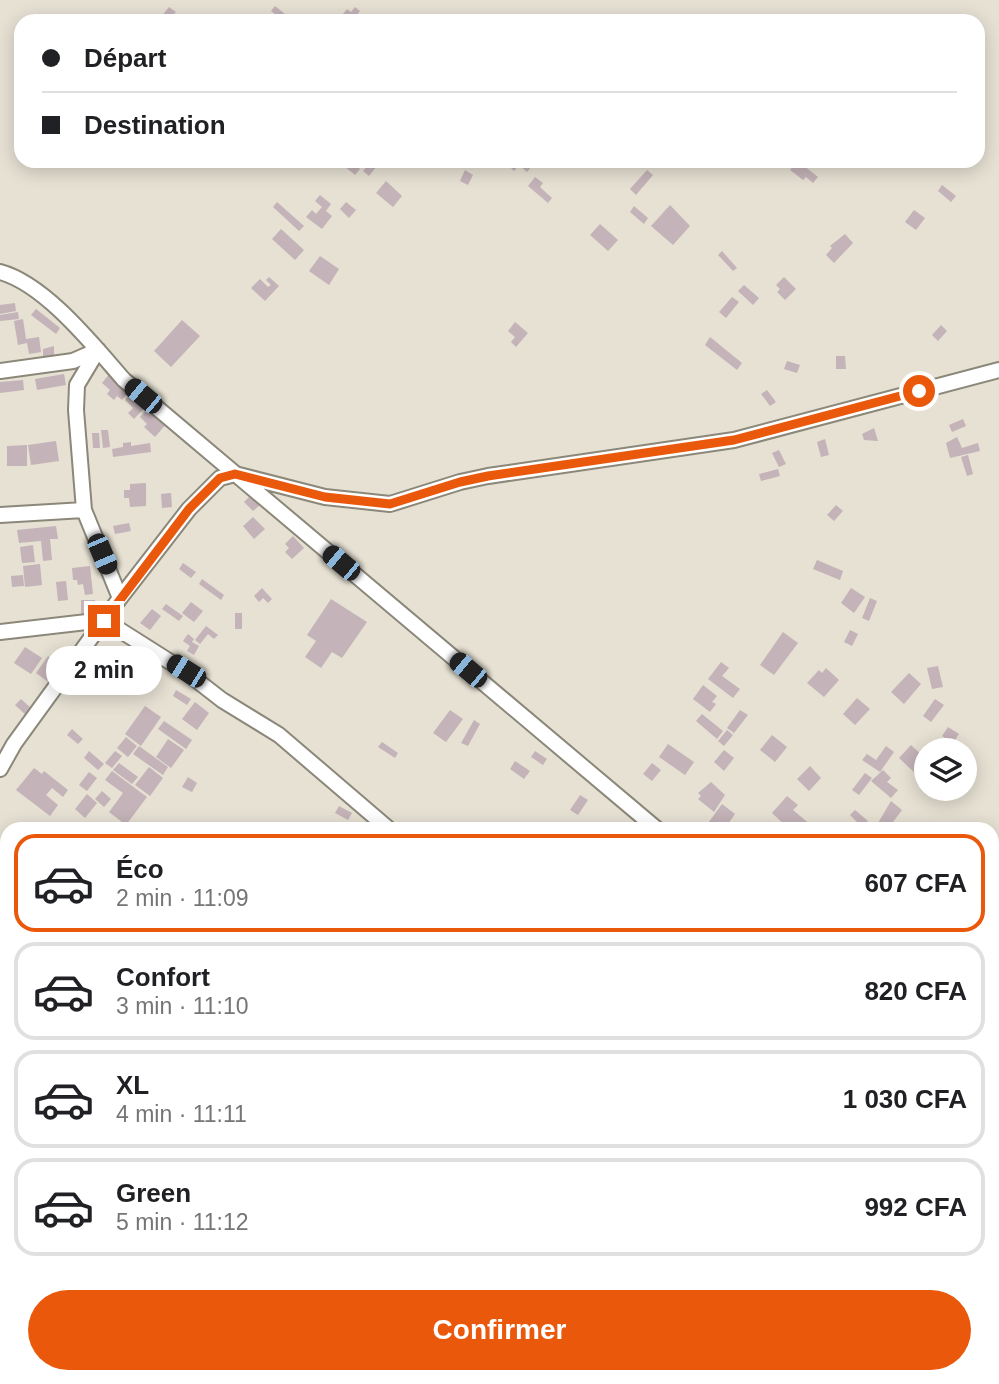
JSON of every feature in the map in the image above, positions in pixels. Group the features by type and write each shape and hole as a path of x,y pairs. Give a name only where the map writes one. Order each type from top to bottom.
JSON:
{"street":[{"path":"0,272 13,275 75,322 124,380 648,822"},
{"path":"0,371 73,361 98,350"},
{"path":"98,350 77,386 76,410 84,510 120,598"},
{"path":"0,769 14,744 120,598 189,509 220,478 235,474 325,497 390,504 488,476 734,440 999,370"},
{"path":"0,515 84,510"},
{"path":"0,632 104,621 186,671 222,700 279,734 381,822"}],"building":[{"path":"275,6 285,14 275,14 271,11"},
{"path":"169,7 176,12 174,14 163,14"},
{"path":"355,7 360,11 358,14 343,14 347,9 351,12"},
{"path":"346,168 359,168 355,175"},
{"path":"365,168 375,168 369,176 363,171"},
{"path":"807,168 818,177 813,183 806,177 803,180 790,170"},
{"path":"465,170 473,175 468,185 460,181"},
{"path":"647,170 653,175 636,195 630,189"},
{"path":"535,177 543,183 540,187 552,198 548,203 528,186"},
{"path":"386,181 402,196 393,207 376,193"},
{"path":"942,185 956,196 951,202 938,191"},
{"path":"320,195 331,204 326,211 332,216 322,229 306,217 312,210 316,214 322,207 315,201"},
{"path":"277,202 304,226 299,231 273,207"},
{"path":"346,202 356,210 349,218 340,209"},
{"path":"670,205 690,226 673,245 651,226"},
{"path":"634,206 648,218 644,224 630,212"},
{"path":"914,210 925,218 916,230 905,222"},
{"path":"600,224 618,240 608,251 590,235"},
{"path":"281,229 304,250 295,260 272,239"},
{"path":"845,234 853,243 834,263 826,255 832,248 830,246"},
{"path":"722,251 737,268 733,271 718,255"},
{"path":"320,256 339,269 329,285 309,271"},
{"path":"269,277 279,286 265,301 251,288 260,279 268,287 271,285 266,280"},
{"path":"784,277 796,289 785,300 777,292 780,289 776,285"},
{"path":"744,285 759,298 753,305 738,291"},
{"path":"732,297 739,302 726,318 719,312"},
{"path":"15,303 16,311 0,314 0,305"},
{"path":"36,309 60,328 56,334 31,315"},
{"path":"18,312 19,319 0,321 0,315"},
{"path":"23,319 26,339 39,337 41,352 29,354 27,343 18,345 14,321"},
{"path":"182,320 200,336 171,367 154,351"},
{"path":"515,322 528,333 516,347 511,342 515,337 508,331"},
{"path":"941,325 947,331 938,341 932,335"},
{"path":"710,337 742,363 737,370 705,345"},
{"path":"54,346 54,358 43,359 43,349"},
{"path":"836,356 845,356 846,369 836,369"},
{"path":"787,361 800,365 797,373 784,369"},
{"path":"110,373 131,389 122,400 117,396 114,400 107,394 110,390 102,383"},
{"path":"64,374 66,385 37,390 35,379"},
{"path":"23,380 24,390 0,393 0,382"},
{"path":"767,390 776,402 770,406 761,394"},
{"path":"131,392 146,406 134,419 128,413 133,408 125,400"},
{"path":"149,407 167,423 155,437 144,427 147,424 140,417"},
{"path":"963,419 966,426 952,432 949,425"},
{"path":"874,428 878,441 864,440 862,434"},
{"path":"101,430 108,430 110,447 103,448"},
{"path":"92,433 99,433 100,448 93,448"},
{"path":"957,437 962,448 978,443 980,451 950,458 946,443"},
{"path":"825,439 829,455 821,457 817,442"},
{"path":"56,441 59,461 31,465 28,445"},
{"path":"131,442 131,446 150,443 151,452 113,457 112,449"},
{"path":"27,445 27,466 7,466 7,446"},
{"path":"779,450 786,464 779,467 772,453"},
{"path":"968,455 973,474 967,476 961,457"},
{"path":"778,469 780,476 761,481 759,474"},
{"path":"146,483 146,506 130,507 129,498 124,498 124,490 130,490 130,484"},
{"path":"171,493 172,507 162,508 161,494"},
{"path":"251,495 261,504 253,511 244,502"},
{"path":"836,505 843,511 834,521 827,515"},
{"path":"253,517 265,529 254,539 243,526"},
{"path":"129,523 131,531 115,534 113,526"},
{"path":"56,526 58,539 50,539 52,560 43,561 41,541 19,543 17,530"},
{"path":"293,536 304,548 292,559 285,552 289,548 285,544"},
{"path":"33,545 35,562 22,563 20,547"},
{"path":"817,560 843,571 840,580 813,569"},
{"path":"183,563 196,572 191,578 179,569"},
{"path":"40,564 42,585 25,587 23,566"},
{"path":"90,566 93,594 85,595 83,584 78,585 77,580 73,580 72,568"},
{"path":"23,575 24,586 12,587 11,576"},
{"path":"202,579 224,595 221,600 199,584"},
{"path":"66,581 68,600 58,601 56,582"},
{"path":"262,588 272,599 268,603 263,598 259,602 254,596"},
{"path":"851,588 865,597 854,613 841,603"},
{"path":"870,598 877,601 869,621 862,618"},
{"path":"331,599 367,622 342,658 332,652 321,668 305,657 316,641 307,635"},
{"path":"81,600 95,600 95,605 86,605 86,614 81,614"},
{"path":"191,602 203,611 194,622 182,613"},
{"path":"166,604 183,616 179,621 162,609"},
{"path":"152,609 161,616 150,630 140,623"},
{"path":"235,613 242,613 242,629 235,629"},
{"path":"206,626 218,635 214,639 208,634 200,644 195,640"},
{"path":"850,630 858,634 852,646 844,642"},
{"path":"783,632 798,643 774,675 760,665"},
{"path":"188,634 194,639 192,642 199,646 194,655 187,651 190,646 183,641"},
{"path":"25,647 42,658 31,674 14,663"},
{"path":"48,656 63,667 51,684 36,673"},
{"path":"721,662 729,668 722,676 740,689 733,698 708,679"},
{"path":"938,666 943,687 932,689 927,668"},
{"path":"826,668 839,680 824,697 807,683 819,670 822,673"},
{"path":"909,673 921,684 904,704 891,692"},
{"path":"703,685 717,696 712,702 716,704 710,712 693,699"},
{"path":"176,690 191,699 187,705 173,696"},
{"path":"857,698 870,709 855,725 843,714"},
{"path":"21,699 33,710 27,716 15,705"},
{"path":"935,699 944,705 931,722 923,716"},
{"path":"195,702 209,713 197,730 182,719"},
{"path":"145,706 161,717 141,746 125,734"},
{"path":"450,710 463,719 446,742 433,733"},
{"path":"740,710 748,715 734,733 727,728"},
{"path":"702,714 723,731 717,739 696,721"},
{"path":"474,720 480,724 468,746 461,743"},
{"path":"164,721 192,740 186,749 158,729"},
{"path":"948,727 959,734 956,738 942,736"},
{"path":"72,729 83,739 78,744 67,735"},
{"path":"727,730 733,735 724,746 718,741"},
{"path":"772,735 787,747 775,762 760,750"},
{"path":"126,737 137,746 128,757 117,748"},
{"path":"168,739 184,750 171,768 156,757"},
{"path":"382,742 398,753 395,758 378,747"},
{"path":"668,744 694,762 685,775 659,757"},
{"path":"911,745 914,748 914,772 899,758"},
{"path":"139,746 168,767 163,775 133,754"},
{"path":"886,746 894,752 880,772 862,760 867,754 876,760"},
{"path":"724,750 734,758 724,771 714,762"},
{"path":"89,751 104,764 98,770 84,758"},
{"path":"115,751 122,756 112,768 105,763"},
{"path":"535,751 547,759 543,765 531,757"},
{"path":"515,761 530,771 524,779 510,769"},
{"path":"119,763 138,777 132,784 113,770"},
{"path":"652,763 661,770 652,781 643,774"},
{"path":"810,766 821,778 809,791 797,779"},
{"path":"149,767 163,778 150,796 135,785"},
{"path":"34,768 42,774 44,771 68,790 63,797 52,788 46,795 58,805 50,816 16,790"},
{"path":"883,770 891,778 887,782 898,790 891,798 871,781"},
{"path":"112,771 147,797 128,822 122,822 109,812 123,793 105,780"},
{"path":"89,772 97,778 87,791 79,785"},
{"path":"865,773 872,778 859,795 852,790"},
{"path":"188,777 197,783 192,792 182,787"},
{"path":"711,782 725,795 714,812 698,799 701,796 698,793"},
{"path":"102,791 111,799 104,807 95,799"},
{"path":"87,794 97,803 85,818 75,809"},
{"path":"580,795 588,800 578,815 570,810"},
{"path":"787,796 798,805 793,810 807,822 782,822 772,813"},
{"path":"891,801 902,810 893,822 879,822"},
{"path":"722,804 735,814 730,822 709,822"},
{"path":"339,806 352,813 348,820 335,813"},
{"path":"855,810 868,821 857,822 850,815"}],"route":[{"path":"104,621 189,509 220,478 235,474 325,497 390,504 488,476 734,440 919,391"}]}
